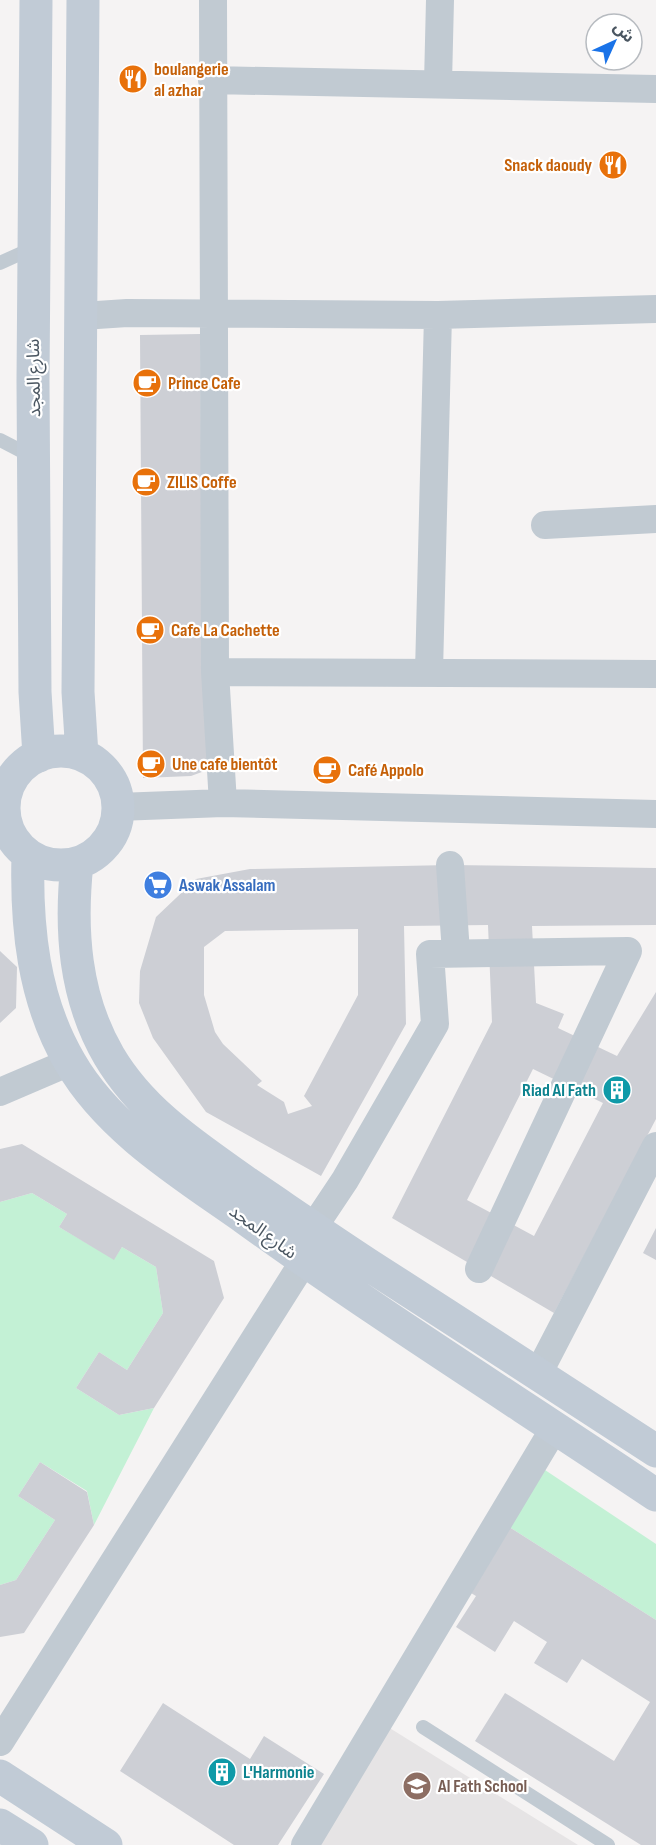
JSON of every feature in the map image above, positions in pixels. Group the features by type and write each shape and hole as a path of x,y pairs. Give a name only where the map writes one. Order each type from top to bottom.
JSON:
{"main road":[{"name":"شارع المجد","path":"36,0 33,248 35,692 39,756"},
{"path":"82,755 78,692 83,0"},
{"path":"68,752 82,755 105,772 113,785 118,807 116,825 108,842 94,855 77,863 61,866 44,863 28,855 15,842 2,806 9,785 21,767 39,756 68,752"},
{"name":"شارع المجد","path":"28,855 26,906 29,942 41,988 70,1062 100,1101 134,1136 304,1261 656,1494"},
{"name":"شارع المجد","path":"77,863 73,908 76,958 88,1008 108,1055 138,1097 175,1132 313,1228 656,1451"},
{"path":"0,1776 106,1845"},
{"path":"0,1825 32,1845"}],"street":[{"path":"213,0 212,313 215,672 223,803"},
{"path":"438,83 440,0"},
{"path":"212,80 656,89"},
{"path":"82,316 127,313 438,315 656,309"},
{"path":"429,672 438,315"},
{"path":"545,525 656,519"},
{"path":"215,672 656,674"},
{"path":"118,807 223,803 656,814"},
{"path":"450,865 456,953"},
{"path":"313,1228 345,1180 435,1024 430,954 628,951 479,1269"},
{"path":"0,1092 70,1062"},
{"path":"538,1374 656,1146"},
{"path":"0,1742 304,1261"},
{"path":"305,1845 555,1427"}],"lane":[{"path":"0,263 33,248"},
{"path":"0,440 34,457"},
{"path":"423,1727 608,1845"}],"shaded area":[{"name":"Al Fath School","path":"388,1727 578,1845 315,1845"}],"green space":[{"path":"32,1193 67,1214 59,1227 114,1259 122,1247 156,1267 163,1313 127,1370 99,1352 76,1388 119,1415 154,1408 94,1525 87,1491 40,1462 18,1496 55,1520 16,1580 0,1585 0,1202"},
{"path":"542,1468 656,1544 656,1620 506,1525"}],"building":[{"path":"200,334 203,672 210,769 191,776 143,778 140,335"},
{"name":"Riad Al Fath","path":"450,865 656,868 656,925 532,926 536,1003 564,1014 558,1028 617,1056 656,992 656,1119 554,1313 392,1218 492,1022 488,925 404,926 406,1024 321,1176 206,1112 153,1038 139,1003 140,971 156,917 196,879 250,869","holes":["358,929 358,995 304,1096 312,1106 288,1114 284,1102 257,1085 262,1081 223,1044 215,1032 204,995 204,947 225,931","533,1069 603,1103 534,1236 467,1200"]},
{"path":"0,951 17,967 16,1008 0,1023"},
{"path":"22,1144 214,1261 224,1298 154,1408 119,1415 76,1388 99,1352 127,1370 163,1313 156,1267 122,1247 114,1260 59,1227 67,1214 32,1193 0,1202 0,1149"},
{"path":"656,1228 656,1260 643,1253"},
{"path":"40,1462 87,1492 94,1525 24,1633 0,1637 0,1585 16,1580 55,1520 18,1496"},
{"path":"506,1525 656,1620 656,1845 641,1845 475,1741 505,1693 614,1761 650,1702 582,1659 567,1683 534,1663 547,1642 514,1621 495,1652 456,1627 476,1596 466,1590"},
{"name":"L'Harmonie","path":"163,1703 250,1759 264,1736 324,1774 278,1845 234,1845 120,1771"}],"place":[{"name":"boulangerie al azhar","path":"133,79"},
{"name":"Snack daoudy","path":"613,165"},
{"name":"Prince Cafe","path":"147,383"},
{"name":"ZILIS Coffe","path":"146,482"},
{"name":"Cafe La Cachette","path":"150,630"},
{"name":"Une cafe bientôt","path":"151,764"},
{"name":"Café Appolo","path":"327,770"},
{"name":"Aswak Assalam","path":"158,885"},
{"name":"Riad Al Fath","path":"617,1090"},
{"name":"L'Harmonie","path":"222,1772"},
{"name":"Al Fath School","path":"417,1786"}]}
